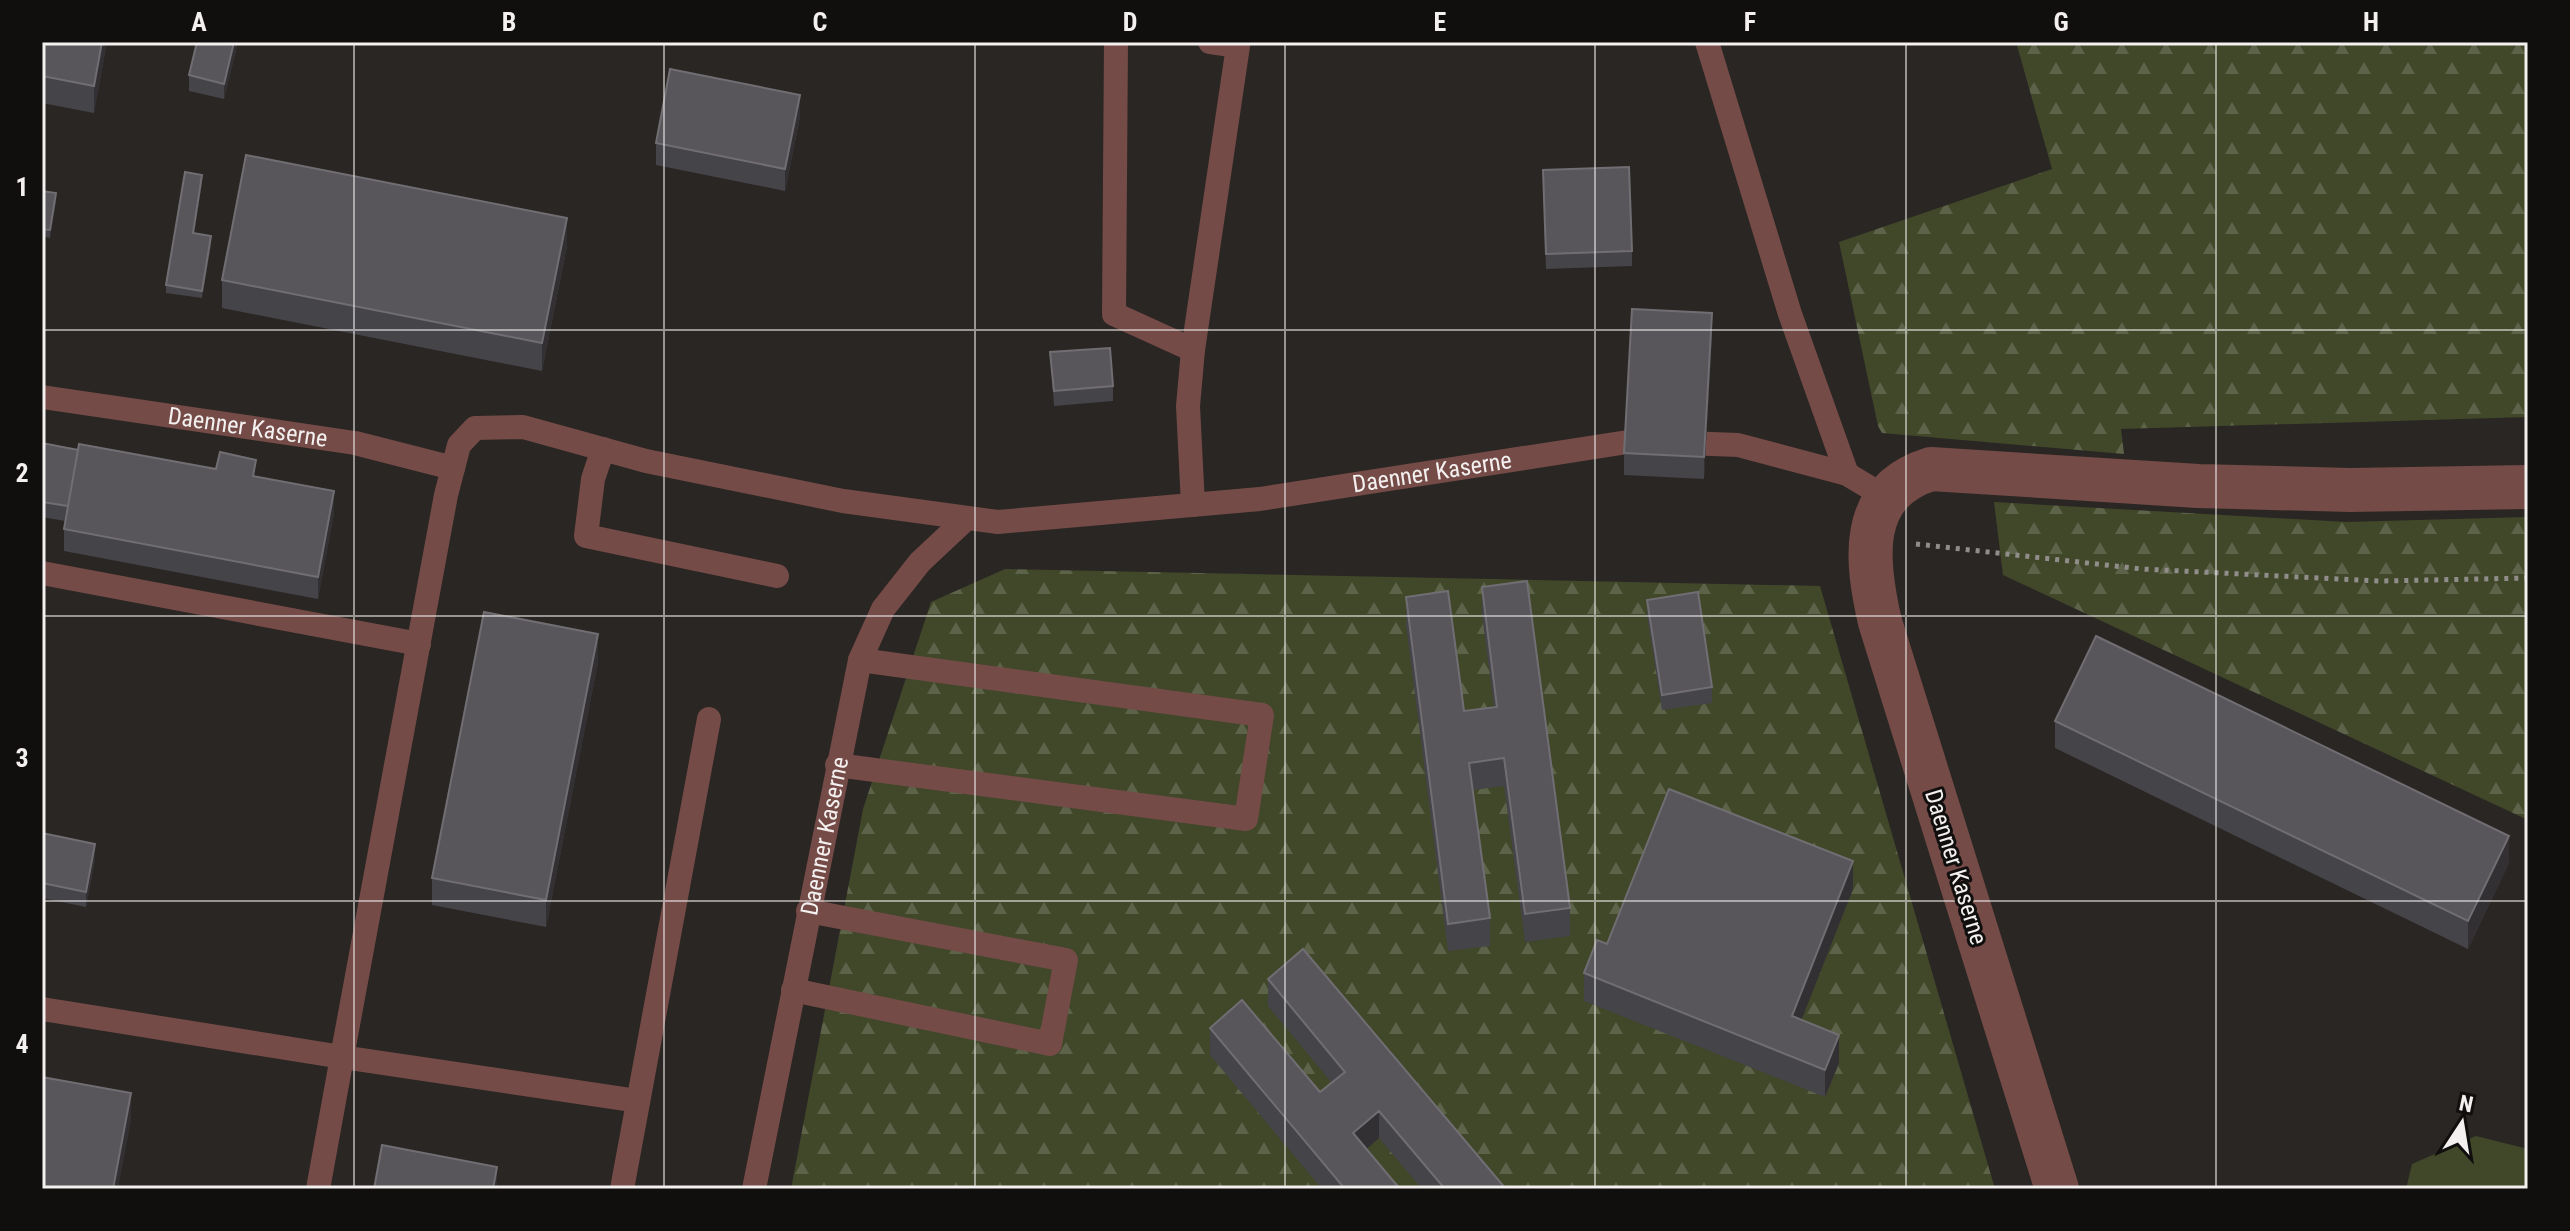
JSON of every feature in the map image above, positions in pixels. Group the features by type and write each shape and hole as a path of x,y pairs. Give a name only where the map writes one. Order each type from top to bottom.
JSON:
{"street":[{"name":"Daenner Kaserne","path":"2057,1189 1880,622 1872,588 1870,536 1880,508 1901,482 1931,469 2198,486 2320,489 2528,487"}],"lane":[{"path":"1116,42 1114,314 1193,350"},
{"path":"1193,505 1188,406 1193,350 1238,46 1210,42"},
{"path":"1707,42 1790,314 1847,474"},
{"name":"Daenner Kaserne","path":"42,397 355,443 453,468"},
{"name":"Daenner Kaserne","path":"318,1189 453,468 459,445 475,428 523,427 646,461 843,501 998,522 1260,499 1634,441 1738,445 1847,474 1887,498"},
{"path":"603,449 593,479 586,536 777,576"},
{"name":"Daenner Kaserne","path":"754,1189 860,660 883,609 920,562 967,518"},
{"path":"42,573 419,644"},
{"path":"837,765 1246,819 1262,715 860,660"},
{"path":"622,1189 709,719"},
{"path":"793,990 1050,1044 1066,960 808,911"},
{"path":"42,1009 638,1101"}],"path":[{"path":"1916,544 2142,569 2380,581 2528,578"}],"green space":[{"path":"2016,42 2528,42 2528,417 2121,429 2124,454 1882,433 1839,242 2052,169"},
{"path":"1994,502 2346,522 2528,517 2528,820 2003,575"},
{"path":"1005,569 1820,586 1995,1189 791,1189 863,809 931,602"},
{"path":"2476,1136 2528,1149 2528,1189 2406,1189 2412,1164"}],"building":[{"path":"42,42 102,42 94,86 42,76"},
{"path":"197,42 234,42 224,84 189,75"},
{"path":"670,69 800,95 785,169 656,143"},
{"path":"246,155 567,218 542,343 222,280"},
{"path":"1629,167 1632,251 1546,254 1543,170"},
{"path":"185,172 202,175 193,233 211,236 202,291 166,285"},
{"path":"42,191 56,193 50,230 42,229"},
{"path":"1632,309 1712,313 1704,457 1624,453"},
{"path":"1110,348 1113,386 1054,391 1050,352"},
{"path":"42,443 78,450 68,506 42,502"},
{"path":"79,444 216,469 220,452 256,460 253,476 334,491 318,577 64,529"},
{"path":"1527,581 1570,908 1525,914 1504,758 1469,763 1490,918 1448,924 1406,597 1448,591 1464,711 1497,707 1482,587"},
{"path":"1698,592 1712,687 1662,695 1647,600"},
{"path":"484,612 598,634 546,900 432,878"},
{"path":"2096,636 2509,836 2468,921 2055,721"},
{"path":"1669,789 1853,861 1792,1016 1839,1035 1825,1070 1584,973 1597,940 1607,944"},
{"path":"42,833 95,844 86,892 42,883"},
{"path":"1303,949 1506,1189 1445,1189 1379,1111 1353,1133 1400,1189 1345,1189 1210,1028 1242,1000 1320,1092 1345,1072 1268,979"},
{"path":"42,1077 131,1093 113,1189 42,1189"},
{"path":"382,1145 497,1167 493,1189 374,1189"}]}
